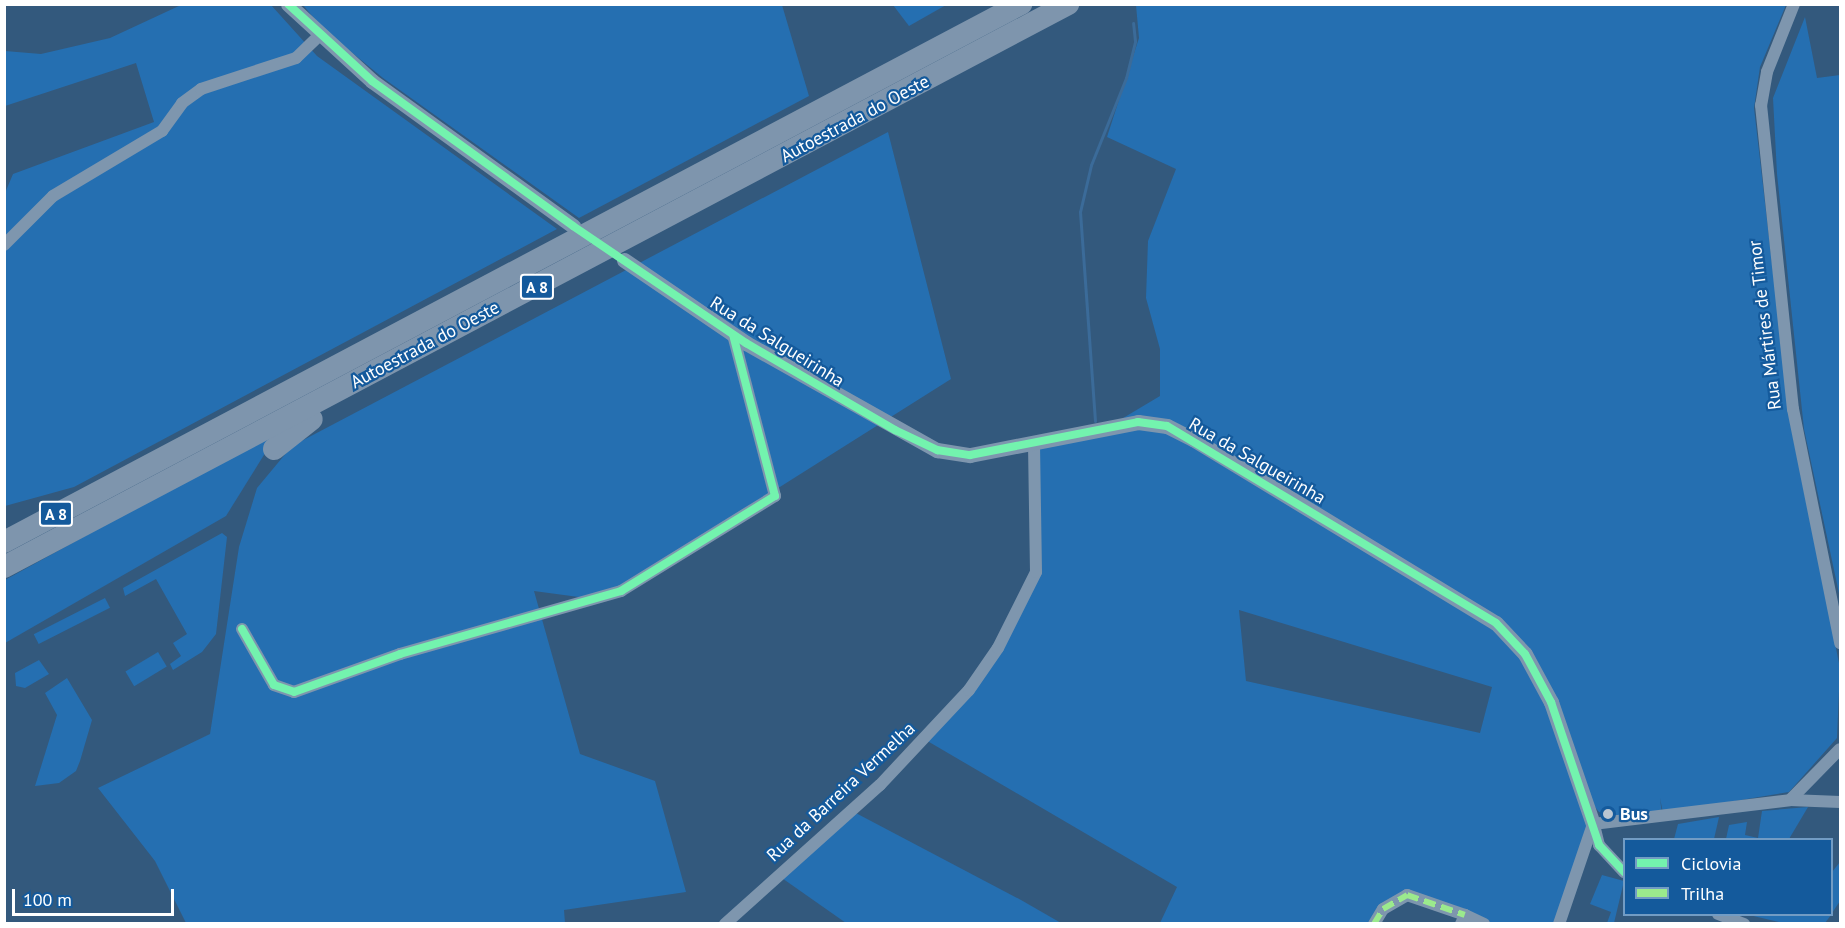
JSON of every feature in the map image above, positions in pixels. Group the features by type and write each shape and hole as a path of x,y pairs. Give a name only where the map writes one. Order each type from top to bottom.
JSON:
{"highway":[{"name":"Autoestrada do Oeste","path":"4,542 1021,4"},
{"name":"Autoestrada do Oeste","path":"4,567 1068,4"},
{"path":"274,449 296,428 436,350 490,311"},
{"path":"4,527 69,496 108,487"}],"street":[{"name":"Rua Mártires de Timor","path":"1794,4 1767,72 1761,105 1793,409 1840,644"},
{"path":"292,6 318,37 573,226"},
{"path":"4,245 53,196 162,131 182,103 201,89 296,58 318,37"},
{"name":"Rua da Salgueirinha","path":"624,260 733,335 937,450 970,455 1138,423 1167,426 1497,623 1525,654 1551,702 1593,824"},
{"path":"242,629 253,656 274,685 294,692 400,654 621,591 775,496 733,335"},
{"name":"Rua da Barreira Vermelha","path":"725,924 880,785 969,690 999,648 1036,572 1034,444"},
{"path":"1790,800 1840,749"},
{"path":"1593,824 1790,800 1840,802"},
{"path":"1593,824 1599,845 1623,871"},
{"path":"1559,924 1593,824"},
{"path":"1374,924 1383,909 1407,895 1463,919 1484,924"},
{"path":"1721,916 1742,923"}],"shaded area":[{"path":"181,5 271,5 317,56 557,229 74,487 5,506 5,193 13,174 154,122 136,63 5,106 5,51 41,54 110,38"},
{"path":"303,5 782,5 809,96 579,218 383,78 323,29"},
{"path":"893,5 946,5 909,26"},
{"path":"1136,5 1786,5 1760,67 1754,108 1791,427 1840,668 1837,738 1789,792 1663,813 1660,798 1662,815 1614,816 1599,812 1587,797 1591,824 1557,923 1493,923 1407,895 1374,923 1160,923 1177,887 924,739 969,690 1036,572 1034,444 1103,430 1160,396 1160,349 1146,298 1148,241 1176,169 1107,137 1139,38","holes":["1239,610 1492,687 1480,733 1246,681"]},
{"path":"1805,17 1817,78 1840,75 1840,598 1804,429 1777,174 1773,98"},
{"path":"888,132 951,379 601,600 534,591 580,754 655,781 686,892 564,910 565,923 186,923 155,861 98,788 210,734 239,547 257,488 292,446"},
{"path":"280,429 226,516 5,643 5,580"},
{"path":"222,533 227,537 216,634 202,652 173,670 170,664 181,656 173,643 187,634 156,579 125,596 123,588"},
{"path":"105,598 110,608 39,644 34,634"},
{"path":"158,652 167,667 134,686 125,672"},
{"path":"39,660 49,674 25,688 16,686 15,673"},
{"path":"67,678 92,720 80,761 76,771 59,783 35,786 57,715 45,693"},
{"path":"1808,807 1790,838 1758,838 1762,811"},
{"path":"852,811 1061,923 846,923 779,876"},
{"path":"1719,817 1714,838 1674,838 1678,824"},
{"path":"1747,822 1745,835 1758,838 1726,838 1729,825"},
{"path":"1840,862 1840,901 1833,912 1833,871"},
{"path":"1602,875 1623,881 1614,923 1607,923 1611,912 1590,904"},
{"path":"1753,916 1830,916 1825,923 1787,924"}],"waterway":[{"path":"1095,421 1080,212 1091,165 1126,78 1135,41 1133,23"}],"marked path":[{"path":"1374,924 1383,909 1407,895 1465,915"}],"cycle path":[{"path":"288,4 372,81 573,226 746,343 895,430 937,450 970,455 1138,422 1167,426 1496,623 1525,654 1551,702 1599,845 1623,871"},
{"path":"242,629 274,685 294,692 400,654 621,591 775,496 733,335"}],"place":[{"name":"Bus","path":"1608,814"}]}
